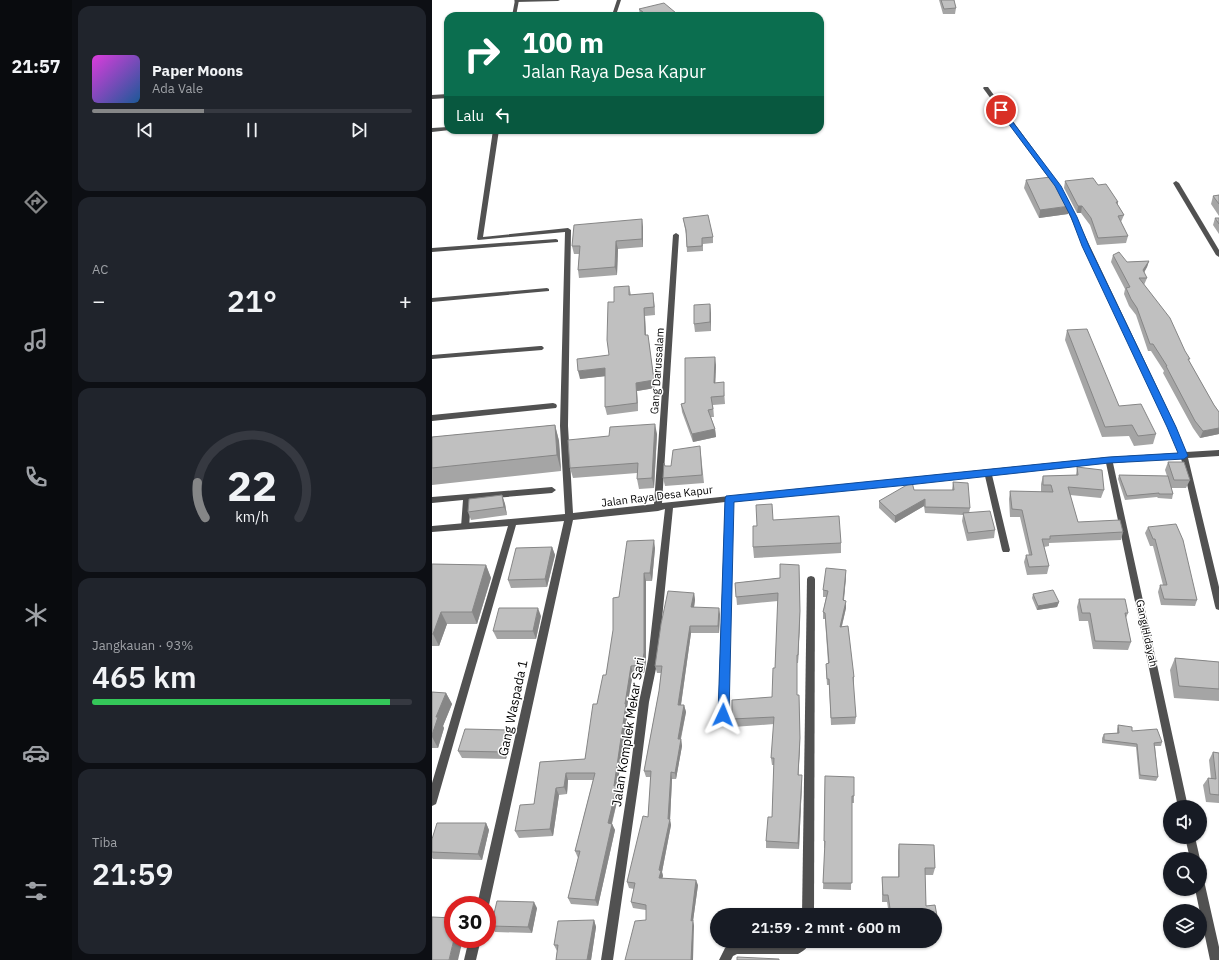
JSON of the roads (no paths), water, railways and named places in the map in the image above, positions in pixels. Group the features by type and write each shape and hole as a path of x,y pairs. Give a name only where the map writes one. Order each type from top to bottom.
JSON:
{"street":[{"path":"514,12 516,0 558,0"},
{"path":"615,12 619,0"},
{"path":"986,88 1030,150 1058,186 1074,217 1086,246 1172,427 1184,456 1219,606"},
{"path":"432,97 444,96"},
{"path":"432,130 444,129"},
{"name":"Gang Waspada 1","path":"485,896 569,517 564,426 568,230 480,239 495,134"},
{"path":"1176,183 1219,255"},
{"name":"Gang Darussalam","path":"658,508 676,235"},
{"path":"432,250 556,241"},
{"path":"432,300 547,290"},
{"path":"432,358 540,348"},
{"path":"432,418 553,406"},
{"name":"Jalan Raya Desa Kapur","path":"432,529 669,507 729,499 988,474 1109,460 1219,453"},
{"name":"Gang Hidayah","path":"1109,460 1182,800"},
{"path":"988,474 1006,550"},
{"path":"432,500 552,490"},
{"path":"465,527 467,497"},
{"path":"723,715 729,499"},
{"name":"Jalan Komplek Mekar Sari","path":"607,960 644,702 653,659 669,507"},
{"path":"432,801 513,522"},
{"path":"808,908 811,579"},
{"path":"1202,896 1216,960"},
{"path":"470,960 473,948"},
{"path":"725,960 729,952 736,948"}]}
